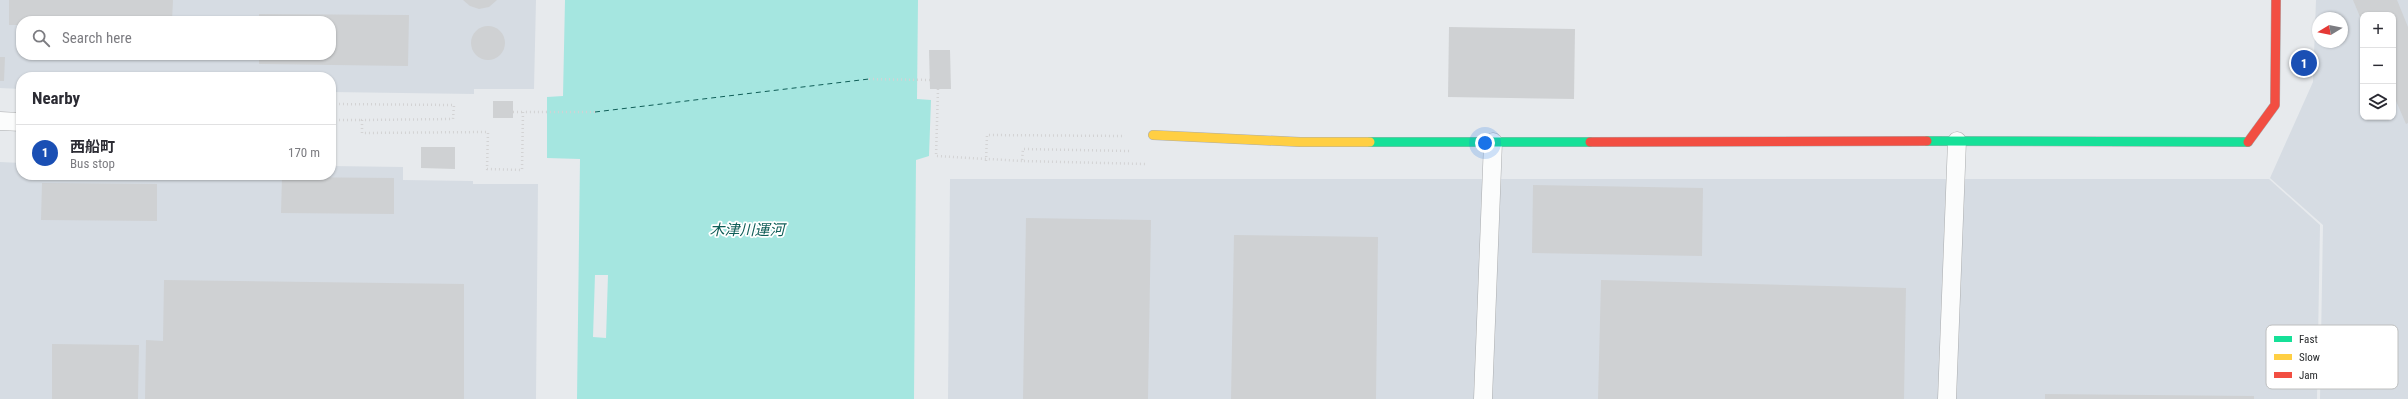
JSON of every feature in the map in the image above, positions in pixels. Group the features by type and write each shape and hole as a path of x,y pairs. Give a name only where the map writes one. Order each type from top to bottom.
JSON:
{"street":[{"path":"1153,135 1300,142 1957,141 2246,143 2275,106 2276,0"}],"lane":[{"path":"0,121 16,122"},
{"path":"1947,399 1957,141"},
{"path":"1483,399 1493,142"}],"path":[{"path":"869,79 930,80"},
{"path":"938,89 936,156 986,161 1149,164"},
{"path":"336,104 454,105 453,119 336,120"},
{"path":"513,112 595,112"},
{"path":"362,120 362,133 488,132 488,169 522,170 523,112"},
{"path":"986,161 987,136 1128,136"},
{"path":"1022,161 1022,149 1129,151 1128,144"}],"shaded area":[{"path":"0,0 536,0 534,89 474,89 474,94 336,92 336,72 16,72 16,89 0,88"},
{"path":"2316,0 2408,0 2408,399 2320,399 2320,389 2398,389 2398,325 2321,325 2323,225 2270,178 2313,82 2314,48 2348,48 2348,12 2316,12"},
{"path":"0,162 16,163 16,180 336,180 336,166 403,167 403,180 473,181 473,184 538,184 536,399 0,399"},
{"path":"950,179 2269,179 2320,225 2318,325 2266,325 2266,389 2317,389 2317,399 948,399"}],"water":[{"name":"木津川運河","path":"565,0 918,0 917,99 931,100 929,156 916,160 914,399 577,399 580,159 547,158 547,97 563,96"}],"pier":[{"path":"595,275 608,275 606,338 593,337"}],"building":[{"path":"9,0 173,0 172,16 16,16 16,25 9,25"},
{"path":"463,0 497,0 489,7 479,9 470,6"},
{"path":"2353,0 2397,0 2408,27 2408,123 2406,124 2396,101 2396,12 2360,12 2360,17"},
{"path":"259,14 409,15 408,66 259,64 259,60 336,60 336,16 259,16"},
{"path":"491,26 500,31 504,36 504,50 500,55 495,59 485,60 481,59 472,50 471,40 472,36 481,27"},
{"path":"1449,27 1575,29 1574,99 1448,97"},
{"path":"929,50 950,50 951,89 930,89"},
{"path":"0,57 5,57 4,81 0,81"},
{"path":"493,101 513,101 513,118 493,118"},
{"path":"421,147 455,147 455,169 421,168"},
{"path":"336,177 394,178 394,214 281,213 282,180 336,180"},
{"path":"42,183 157,184 157,221 41,220"},
{"path":"1533,185 1703,188 1702,256 1532,253"},
{"path":"1026,218 1151,220 1148,399 1023,399"},
{"path":"1234,235 1378,237 1376,399 1231,399"},
{"path":"164,280 464,284 464,399 145,399 146,340 163,341"},
{"path":"1601,280 1906,288 1904,399 1598,399"},
{"path":"52,344 139,345 138,399 52,399"},
{"path":"2045,394 2254,396 2254,399 2045,399"}],"ferry route":[{"path":"595,112 869,79"}],"traffic: fast":[{"path":"1927,141 2248,142"},
{"path":"1370,142 1590,142"}],"traffic: slow":[{"path":"1153,135 1300,142 1370,142"}],"traffic: jam":[{"path":"2248,142 2275,105 2276,0"},
{"path":"1590,142 1927,141"}],"place":[{"name":"西船町","path":"2304,63"}]}
